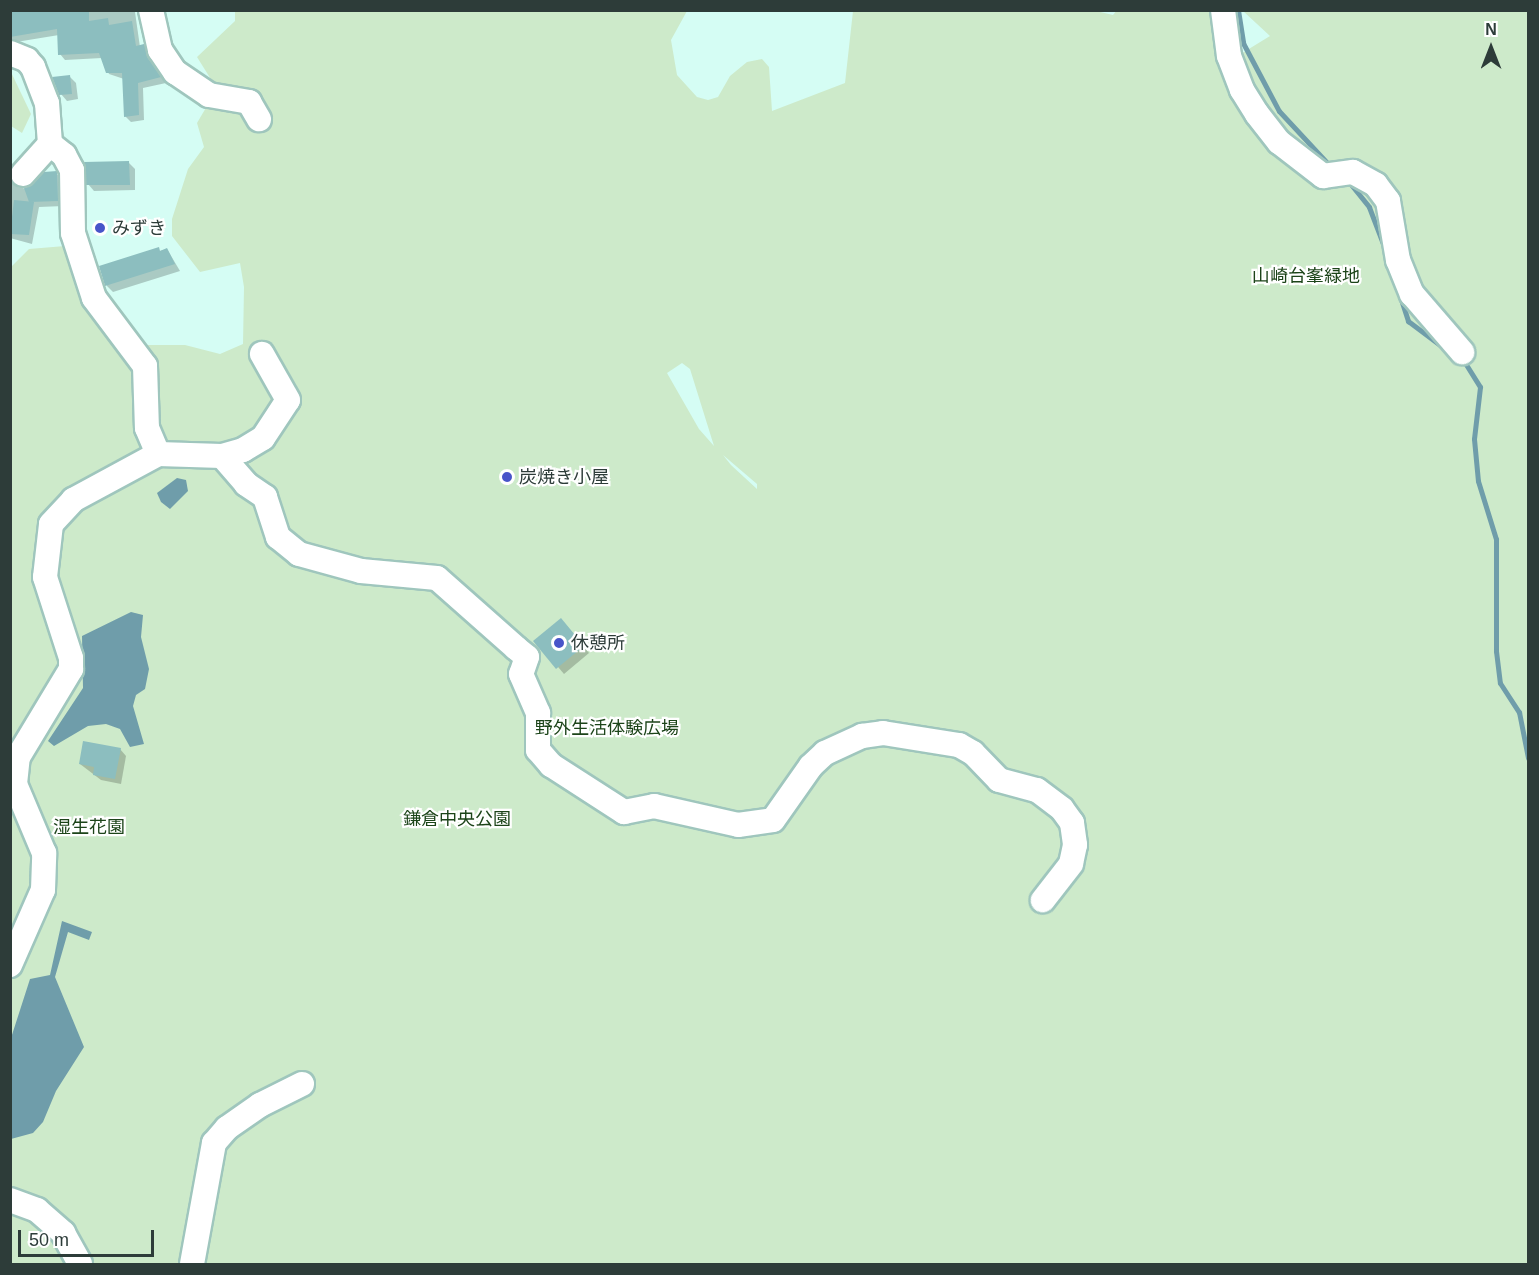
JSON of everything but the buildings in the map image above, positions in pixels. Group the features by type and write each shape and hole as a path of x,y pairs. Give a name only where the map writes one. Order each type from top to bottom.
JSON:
{"street":[{"path":"151,10 160,50 175,72 210,95 249,102 259,119"},
{"path":"1223,10 1229,56 1242,90 1257,114 1286,149 1323,176 1353,172 1376,185 1388,201 1398,260 1412,294 1462,351"},
{"path":"10,53 27,60 33,67 47,103 50,144 23,174"},
{"path":"50,144 64,155 72,170 73,233 94,298 145,366 147,428 158,454"},
{"path":"10,965 43,890 44,853 15,784 18,758 71,669 72,658 45,577 51,524 73,500 158,454 222,456 243,450 263,438 288,400 262,354"},
{"path":"222,456 246,484 265,497 278,537 299,554 361,571 437,578 522,652 527,657 521,674 538,713 538,750 551,765 624,812 654,806 738,825 773,820 811,766 825,753 862,736 883,733 959,745 973,753 999,780 1037,790 1062,809 1072,823 1075,845 1071,864 1043,900"},
{"path":"192,1264 214,1143 227,1128 260,1105 302,1084"},
{"path":"10,1200 37,1210 63,1233 80,1264"}],"green space":[{"name":"鎌倉中央公園","path":"1092,10 1113,15 1117,10 1212,11 1226,63 1270,36 1243,11 1528,11 1528,1264 11,1264 11,267 29,249 65,246 141,345 185,345 220,354 243,344 244,287 240,263 200,272 172,236 172,219 188,169 204,147 197,123 217,89 197,57 235,21 235,11 687,11 671,40 677,75 697,97 708,100 718,97 730,76 747,62 762,59 769,67 772,111 845,83 853,11","holes":["682,363 690,369 714,446 699,429 667,373","723,455 757,484 757,489 731,465"]},
{"path":"10,70 31,114 22,133 11,126"}],"water":[{"path":"177,478 186,480 188,491 170,509 161,502 157,493"},
{"path":"131,612 143,615 141,637 149,669 145,689 136,695 133,706 144,744 130,747 120,729 106,724 88,726 54,746 48,741 83,688 82,636"},
{"path":"62,921 92,932 89,940 68,932 55,977 84,1047 56,1091 43,1122 33,1133 11,1139 11,1038 30,979 50,975"}],"waterway":[{"path":"1238,10 1243,43 1279,111 1332,168"},
{"path":"1349,182 1369,207 1385,249"},
{"path":"1398,290 1408,321 1448,351"},
{"path":"1462,358 1480,387 1474,439 1478,481 1496,539 1496,651 1500,683 1519,712 1528,758"}],"place":[{"name":"みずき","path":"100,228"},
{"name":"炭焼き小屋","path":"507,477"},
{"name":"休憩所","path":"559,643"}],"park label":[{"name":"山崎台峯緑地","path":"1306,276"},
{"name":"野外生活体験広場","path":"607,728"},
{"name":"湿生花園","path":"89,827"}]}
